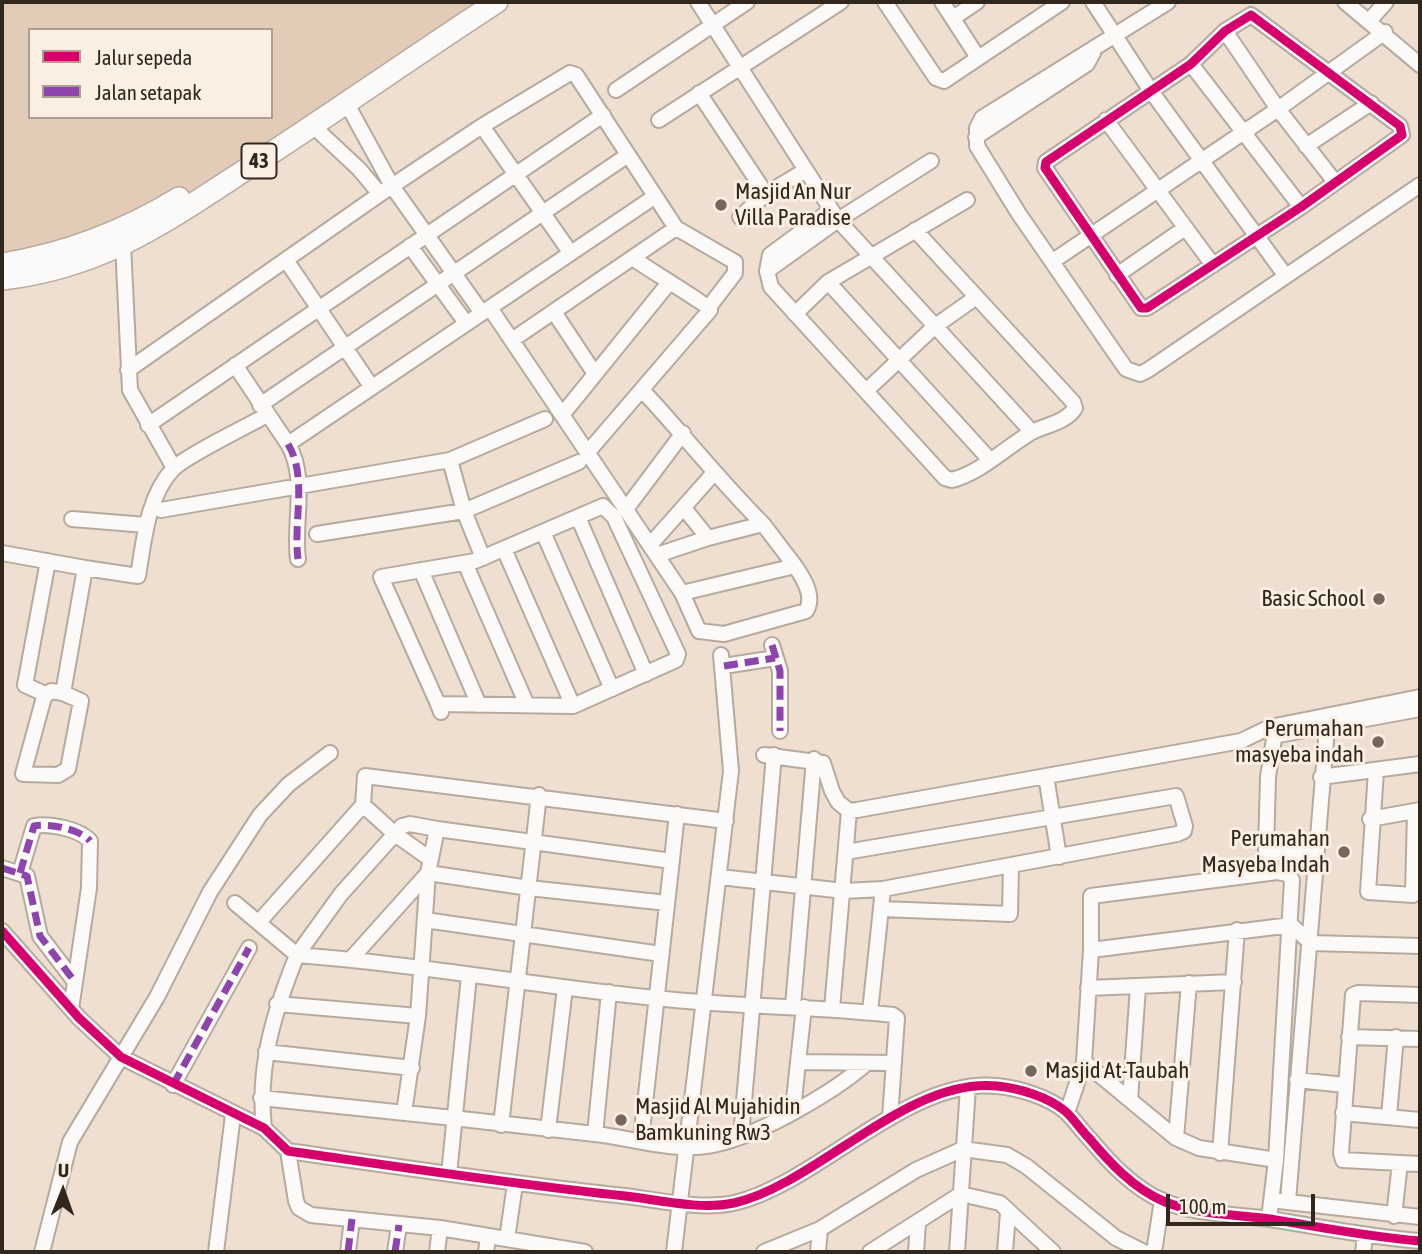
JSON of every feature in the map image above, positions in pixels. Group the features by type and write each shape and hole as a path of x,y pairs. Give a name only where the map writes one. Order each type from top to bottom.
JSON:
{"highway":[{"name":"43","path":"2,264 82,245 144,219 236,163 476,2"},
{"name":"43","path":"2,279 51,272 158,228 497,2"}],"street":[{"path":"698,2 834,215 869,257 1032,432"},
{"path":"616,90 747,2"},
{"path":"659,120 841,2"},
{"path":"885,2 939,80 948,79 977,56 1062,2"},
{"path":"942,2 977,56"},
{"path":"953,18 977,2"},
{"path":"1093,2 1151,91 1285,275"},
{"path":"1345,2 1420,65"},
{"path":"1369,21 1385,2"},
{"path":"1162,4 1114,37 982,118 976,137 977,146 1019,214 1126,369 1140,374 1420,185"},
{"path":"1251,15 1400,125 1402,135 1301,207 1144,309 1138,306 1116,275 1045,165 1106,120 1191,65 1225,30 1251,15"},
{"path":"1225,30 1278,109 1335,182"},
{"path":"1053,261 1243,134 1385,33"},
{"path":"1191,65 1301,207"},
{"path":"128,370 482,126 570,73 576,75 676,228 735,262 736,273 709,307 707,315 584,457 464,511 317,534"},
{"path":"699,93 766,194"},
{"path":"1306,146 1371,103"},
{"path":"347,104 386,190"},
{"path":"148,425 317,307 603,115"},
{"path":"1106,120 1213,265"},
{"path":"313,126 386,190 512,340 562,415 584,457 626,509 682,593 699,631 724,634 806,611 810,603 808,591 795,566 762,524 713,474 682,433 643,391"},
{"path":"482,126 570,252"},
{"path":"2,553 138,576 146,525 163,483 174,468 264,410 346,346 628,155"},
{"path":"915,230 1073,402 1075,408 1071,415 1032,432 957,479 947,480 795,314 771,287 767,271 770,255 834,215 931,161"},
{"path":"740,217 766,194 806,170"},
{"path":"288,444 654,197"},
{"path":"795,314 828,282 967,200"},
{"path":"512,340 676,228"},
{"path":"1116,275 1185,228"},
{"path":"123,244 130,390 174,468"},
{"path":"410,246 466,323"},
{"path":"634,259 668,284 709,307"},
{"path":"286,260 371,386"},
{"path":"828,282 990,460"},
{"path":"562,415 668,284"},
{"path":"866,391 934,327 975,298"},
{"path":"554,312 595,374"},
{"path":"235,365 296,457 299,485 295,527 298,559"},
{"path":"161,510 450,460 545,419"},
{"path":"626,509 682,433"},
{"path":"450,460 464,511 483,558"},
{"path":"653,550 713,474"},
{"path":"603,506 614,517 678,654 676,660 573,706 479,705 439,708 381,577 483,558 603,506"},
{"path":"684,508 708,538"},
{"path":"578,517 646,674"},
{"path":"72,519 146,525"},
{"path":"653,550 762,524"},
{"path":"544,532 612,689"},
{"path":"503,549 573,706"},
{"path":"45,694 25,685 48,561"},
{"path":"465,563 527,705"},
{"path":"682,593 795,566"},
{"path":"63,692 85,568"},
{"path":"421,570 479,705"},
{"path":"674,1252 679,1202 689,1147 703,1000 731,771 722,660 774,651 780,671 780,731"},
{"path":"51,691 63,692 81,701 68,769 58,775 23,774 45,694 51,691"},
{"path":"741,1136 764,883 769,755 814,760 825,764 832,791 838,802 849,811 1241,741 1270,727 1420,697"},
{"path":"1315,855 1267,852 1268,778 1272,743 1278,735 1420,709"},
{"path":"1287,1201 1311,943 1315,855 1327,728"},
{"path":"41,1252 70,1142 157,997 210,892 260,816 289,784 330,753"},
{"path":"793,1110 798,1062 803,887 814,760"},
{"path":"1321,777 1420,764"},
{"path":"1370,819 1418,810 1417,895 1367,892 1370,819 1376,771"},
{"path":"259,922 363,805 363,779 370,775 726,821"},
{"path":"1046,776 1059,857"},
{"path":"501,1125 539,796"},
{"path":"720,877 844,891 883,889 1177,834 1184,831 1185,826 1176,796 846,852"},
{"path":"363,805 429,866 529,888 667,903"},
{"path":"832,1009 849,811"},
{"path":"640,1140 677,814"},
{"path":"264,1128 261,1098 266,1052 277,1004 297,955 341,894 406,824 672,860"},
{"path":"20,873 34,826 60,828 82,834 90,841 89,888 71,1009"},
{"path":"404,1113 418,1016 429,866 437,829"},
{"path":"350,960 429,866"},
{"path":"881,909 1010,914 1011,866"},
{"path":"2,867 20,873 30,881 40,936 75,982"},
{"path":"1068,1113 1084,1062 1091,950 1091,896 1097,892 1284,872 1292,880 1291,925 1276,1160 1269,1219"},
{"path":"870,1012 883,889"},
{"path":"235,903 297,955 422,967 516,983 656,999 832,1009 896,1017 890,1118"},
{"path":"425,920 661,954"},
{"path":"1091,950 1291,925 1311,943 1420,946"},
{"path":"1220,1153 1237,930"},
{"path":"2,931 71,1009 121,1057 233,1115 264,1128 288,1151 299,1208 311,1215 440,1228 487,1245 507,1239 533,1249 582,1252"},
{"path":"173,1085 250,948"},
{"path":"449,1174 470,976"},
{"path":"1088,988 1234,982"},
{"path":"1176,1138 1189,983"},
{"path":"1130,1100 1138,987"},
{"path":"548,1130 565,988"},
{"path":"595,1134 609,992"},
{"path":"1420,995 1353,995 1343,1113 1343,1160 1420,1164"},
{"path":"277,1004 418,1016"},
{"path":"1349,1037 1420,1039"},
{"path":"1389,1116 1396,1037"},
{"path":"266,1052 412,1068"},
{"path":"798,1062 894,1063"},
{"path":"1084,1062 1176,1138 1220,1153 1276,1160"},
{"path":"261,1098 595,1134 689,1147 741,1136 851,1077 866,1064"},
{"path":"1297,1080 1345,1085"},
{"path":"288,1151 515,1184 718,1205 751,1197 783,1182 890,1118 953,1090 997,1086 1025,1092 1068,1113 1116,1168 1162,1200 1196,1210 1269,1219 1365,1236 1420,1241"},
{"path":"957,1252 968,1087"},
{"path":"1343,1113 1420,1116"},
{"path":"216,1252 233,1115"},
{"path":"767,1252 820,1229 916,1170 963,1149 1007,1155 1026,1166 1116,1238 1144,1252"},
{"path":"1394,1216 1400,1163"},
{"path":"507,1239 515,1184"},
{"path":"870,1252 961,1194 1000,1203 1053,1252"},
{"path":"1154,1252 1162,1200"},
{"path":"1272,1201 1420,1217"},
{"path":"1005,1252 1008,1212"},
{"path":"348,1252 352,1219"},
{"path":"916,1252 918,1223"},
{"path":"395,1252 399,1225"},
{"path":"437,1252 440,1228"},
{"path":"818,1252 820,1229"},
{"path":"1363,1252 1365,1236"}],"shaded area":[{"path":"2,2 482,2 197,194 2,269"}],"marked path":[{"path":"288,444 294,457 299,485 298,559"},
{"path":"772,645 780,671 780,731"},
{"path":"724,666 775,658"},
{"path":"20,873 34,826 64,828 79,833 90,841"},
{"path":"2,868 27,876 40,936 75,982"},
{"path":"173,1085 249,948"},
{"path":"348,1252 352,1219"},
{"path":"395,1252 399,1225"}],"cycle path":[{"path":"1251,15 1400,126 1402,135 1301,207 1147,308 1141,308 1045,168 1046,162 1191,64 1225,31 1251,15"},
{"path":"2,931 79,1018 121,1057 264,1128 288,1151 680,1204 721,1205 765,1192 896,1114 930,1098 963,1088 997,1086 1033,1094 1058,1106 1122,1174 1152,1196 1176,1206 1202,1212 1420,1241"}],"place":[{"name":"Masjid An Nur Villa Paradise","path":"721,205"},
{"name":"Basic School","path":"1379,599"},
{"name":"Perumahan masyeba indah","path":"1378,742"},
{"name":"Perumahan Masyeba Indah","path":"1344,852"},
{"name":"Masjid At-Taubah","path":"1031,1071"},
{"name":"Masjid Al Mujahidin Bamkuning Rw3","path":"621,1120"}]}
